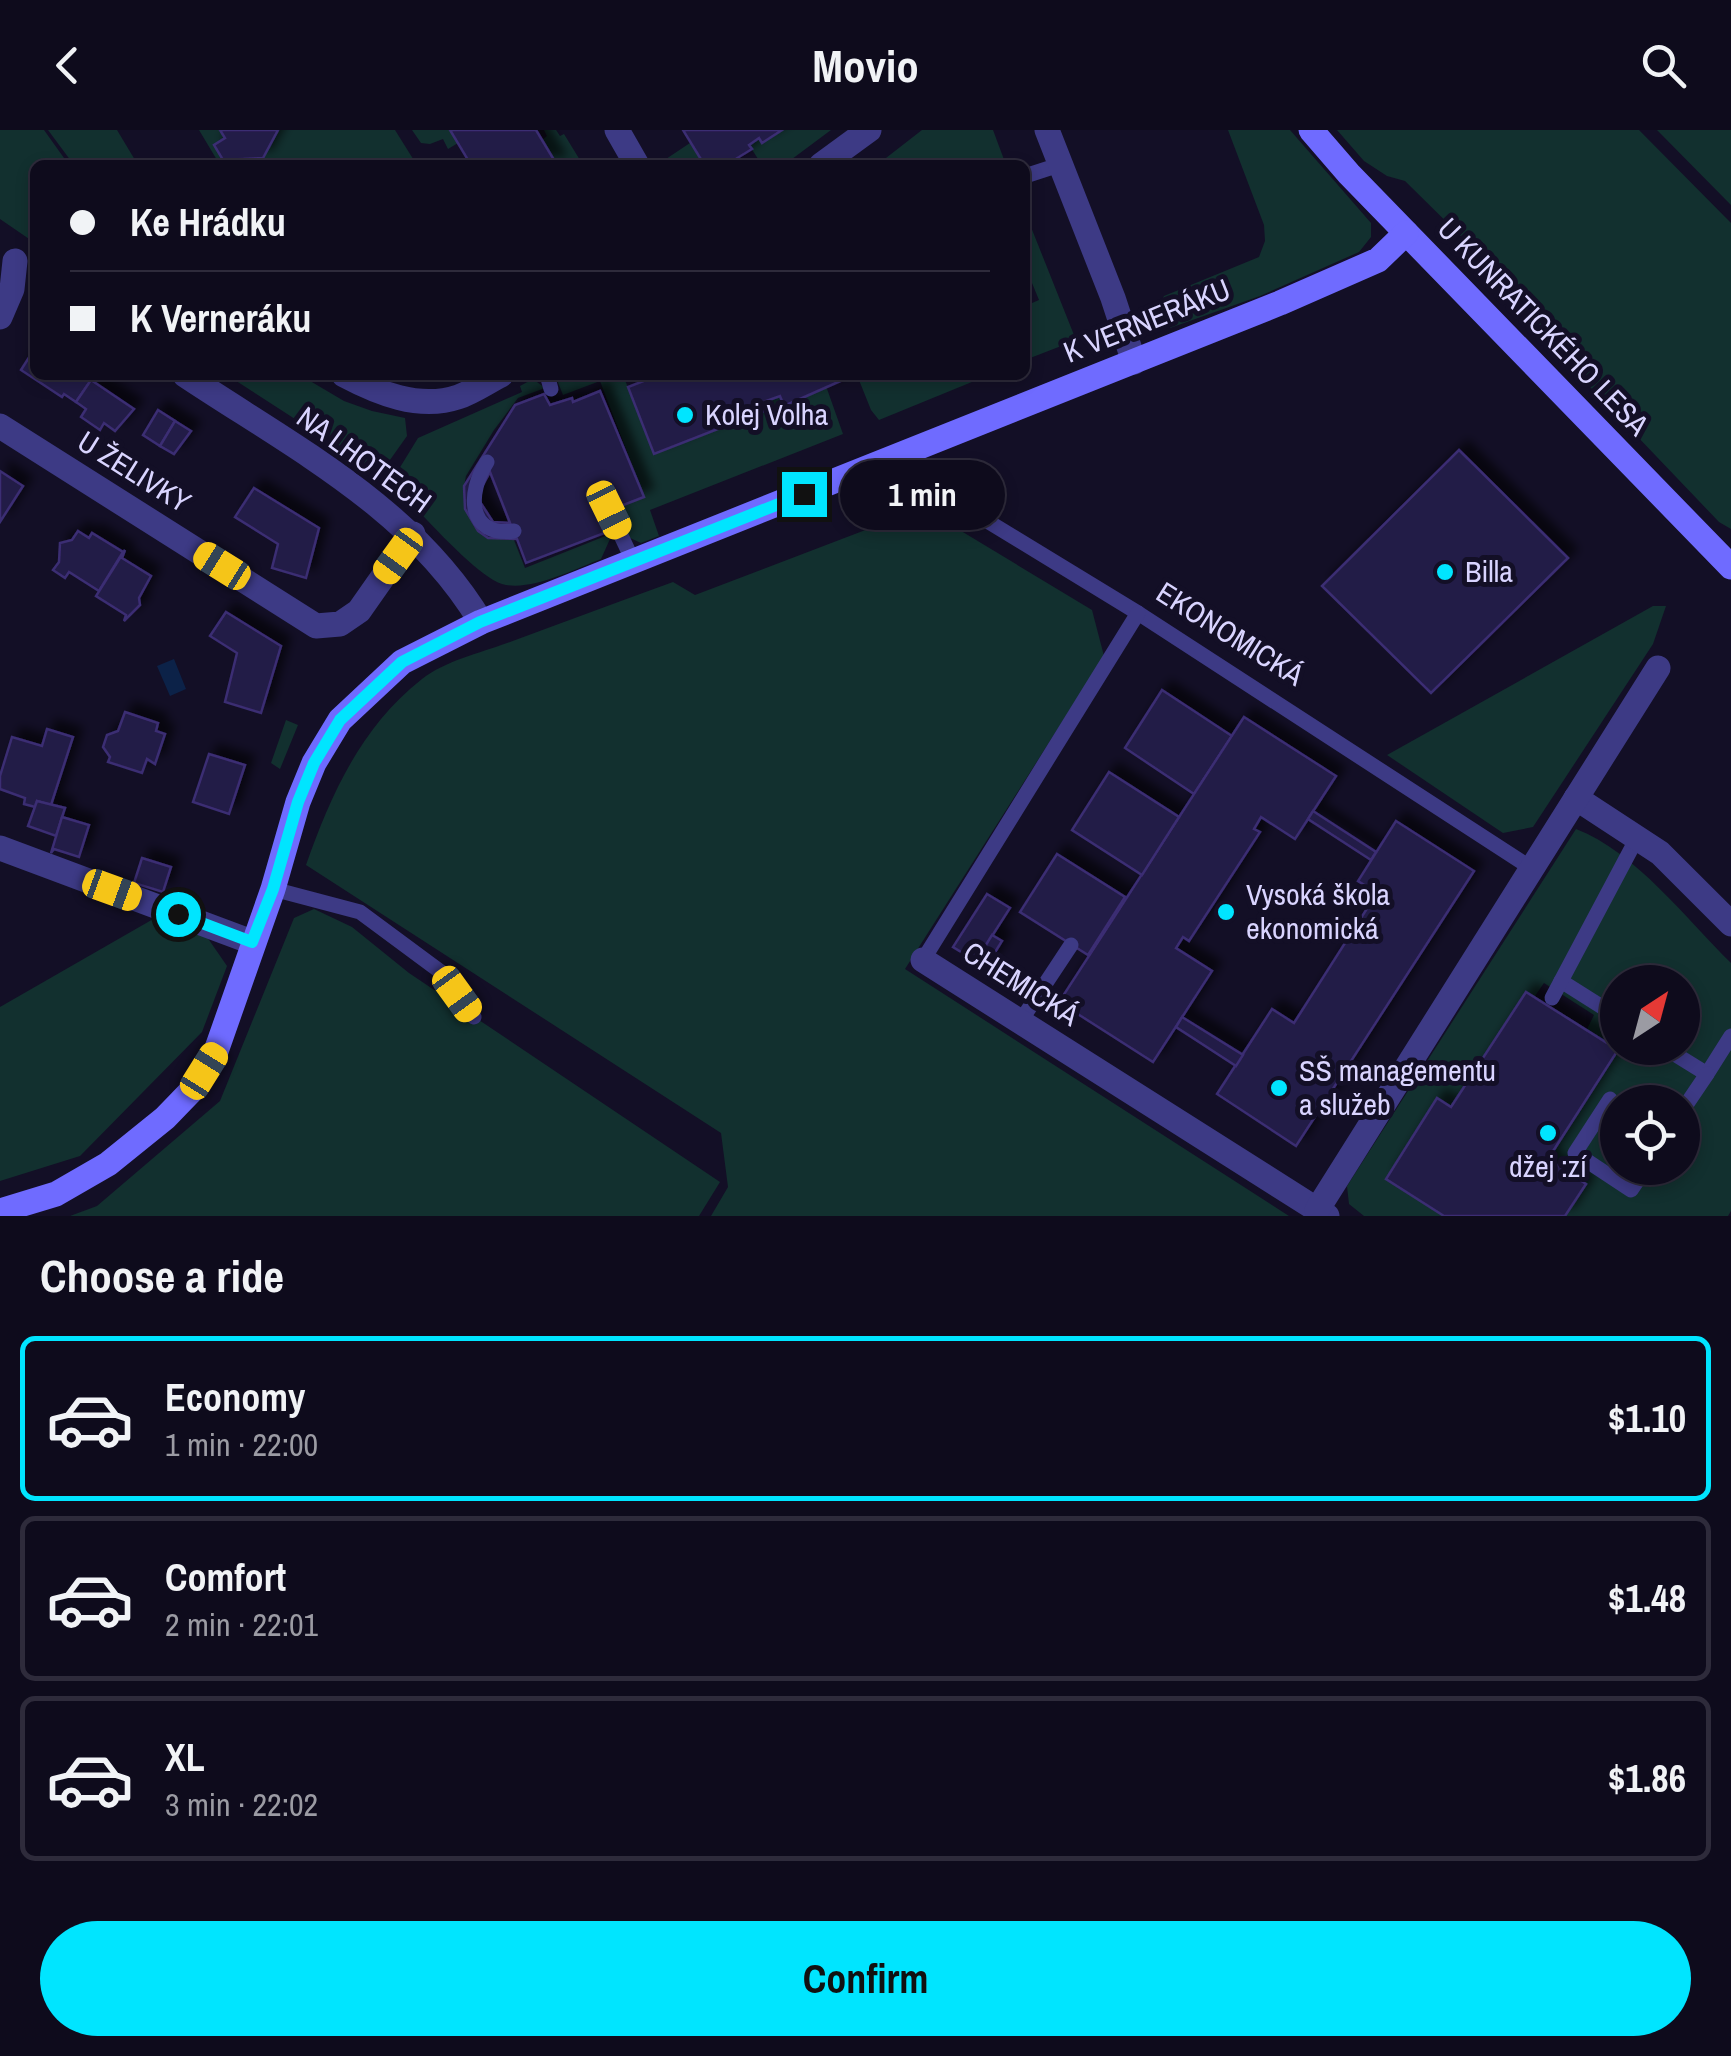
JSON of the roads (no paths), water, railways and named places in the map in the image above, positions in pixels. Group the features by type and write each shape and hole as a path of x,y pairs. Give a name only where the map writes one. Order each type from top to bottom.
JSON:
{"street":[{"path":"617,130 634,160"},
{"path":"828,160 868,130"},
{"path":"1048,130 1134,362"},
{"name":"U KUNRATICKÉHO LESA","path":"1311,130 1731,567"},
{"name":"K VERNERÁKU","path":"0,1212 56,1194 108,1164 166,1118 194,1088 215,1054 314,763 340,720 402,662 480,622 1134,362 1378,260 1406,233"},
{"path":"0,317 17,262"},
{"name":"NA LHOTECH","path":"193,380 373,501 413,534 446,570 480,622"},
{"path":"354,380 378,392 417,401 458,397 491,380"},
{"name":"U ŽELIVKY","path":"0,426 316,626 340,624 359,611 413,534"},
{"path":"1322,1213 1531,868 1658,668"},
{"path":"1576,798 1660,853 1731,924"},
{"path":"0,848 252,942"},
{"name":"CHEMICKÁ","path":"923,960 1322,1213"}],"lane":[{"path":"1030,174 1062,164"},
{"name":"EKONOMICKÁ","path":"893,458 938,491 1138,613 1531,868"},
{"path":"486,462 474,485 472,501 479,519 491,529 514,531"},
{"path":"609,510 634,561"},
{"name":"CHEMICKÁ","path":"923,960 1138,613"},
{"path":"1552,998 1638,838"},
{"path":"273,889 360,912 441,972 474,1017"},
{"path":"1020,1022 1071,945"},
{"path":"1561,981 1600,1006"},
{"path":"1699,1085 1731,1036"},
{"path":"1692,1065 1706,1074"},
{"path":"1600,1114 1575,1152 1600,1169"}],"water":[{"path":"174,659 186,689 170,696 157,666"}],"place":[{"name":"Kolej Volha","path":"685,415"},
{"name":"Billa","path":"1445,572"},
{"name":"Vysoká škola ekonomická","path":"1226,912"},
{"name":"SŠ managementu a služeb","path":"1279,1088"},
{"name":"džej :zí","path":"1548,1133"}]}
